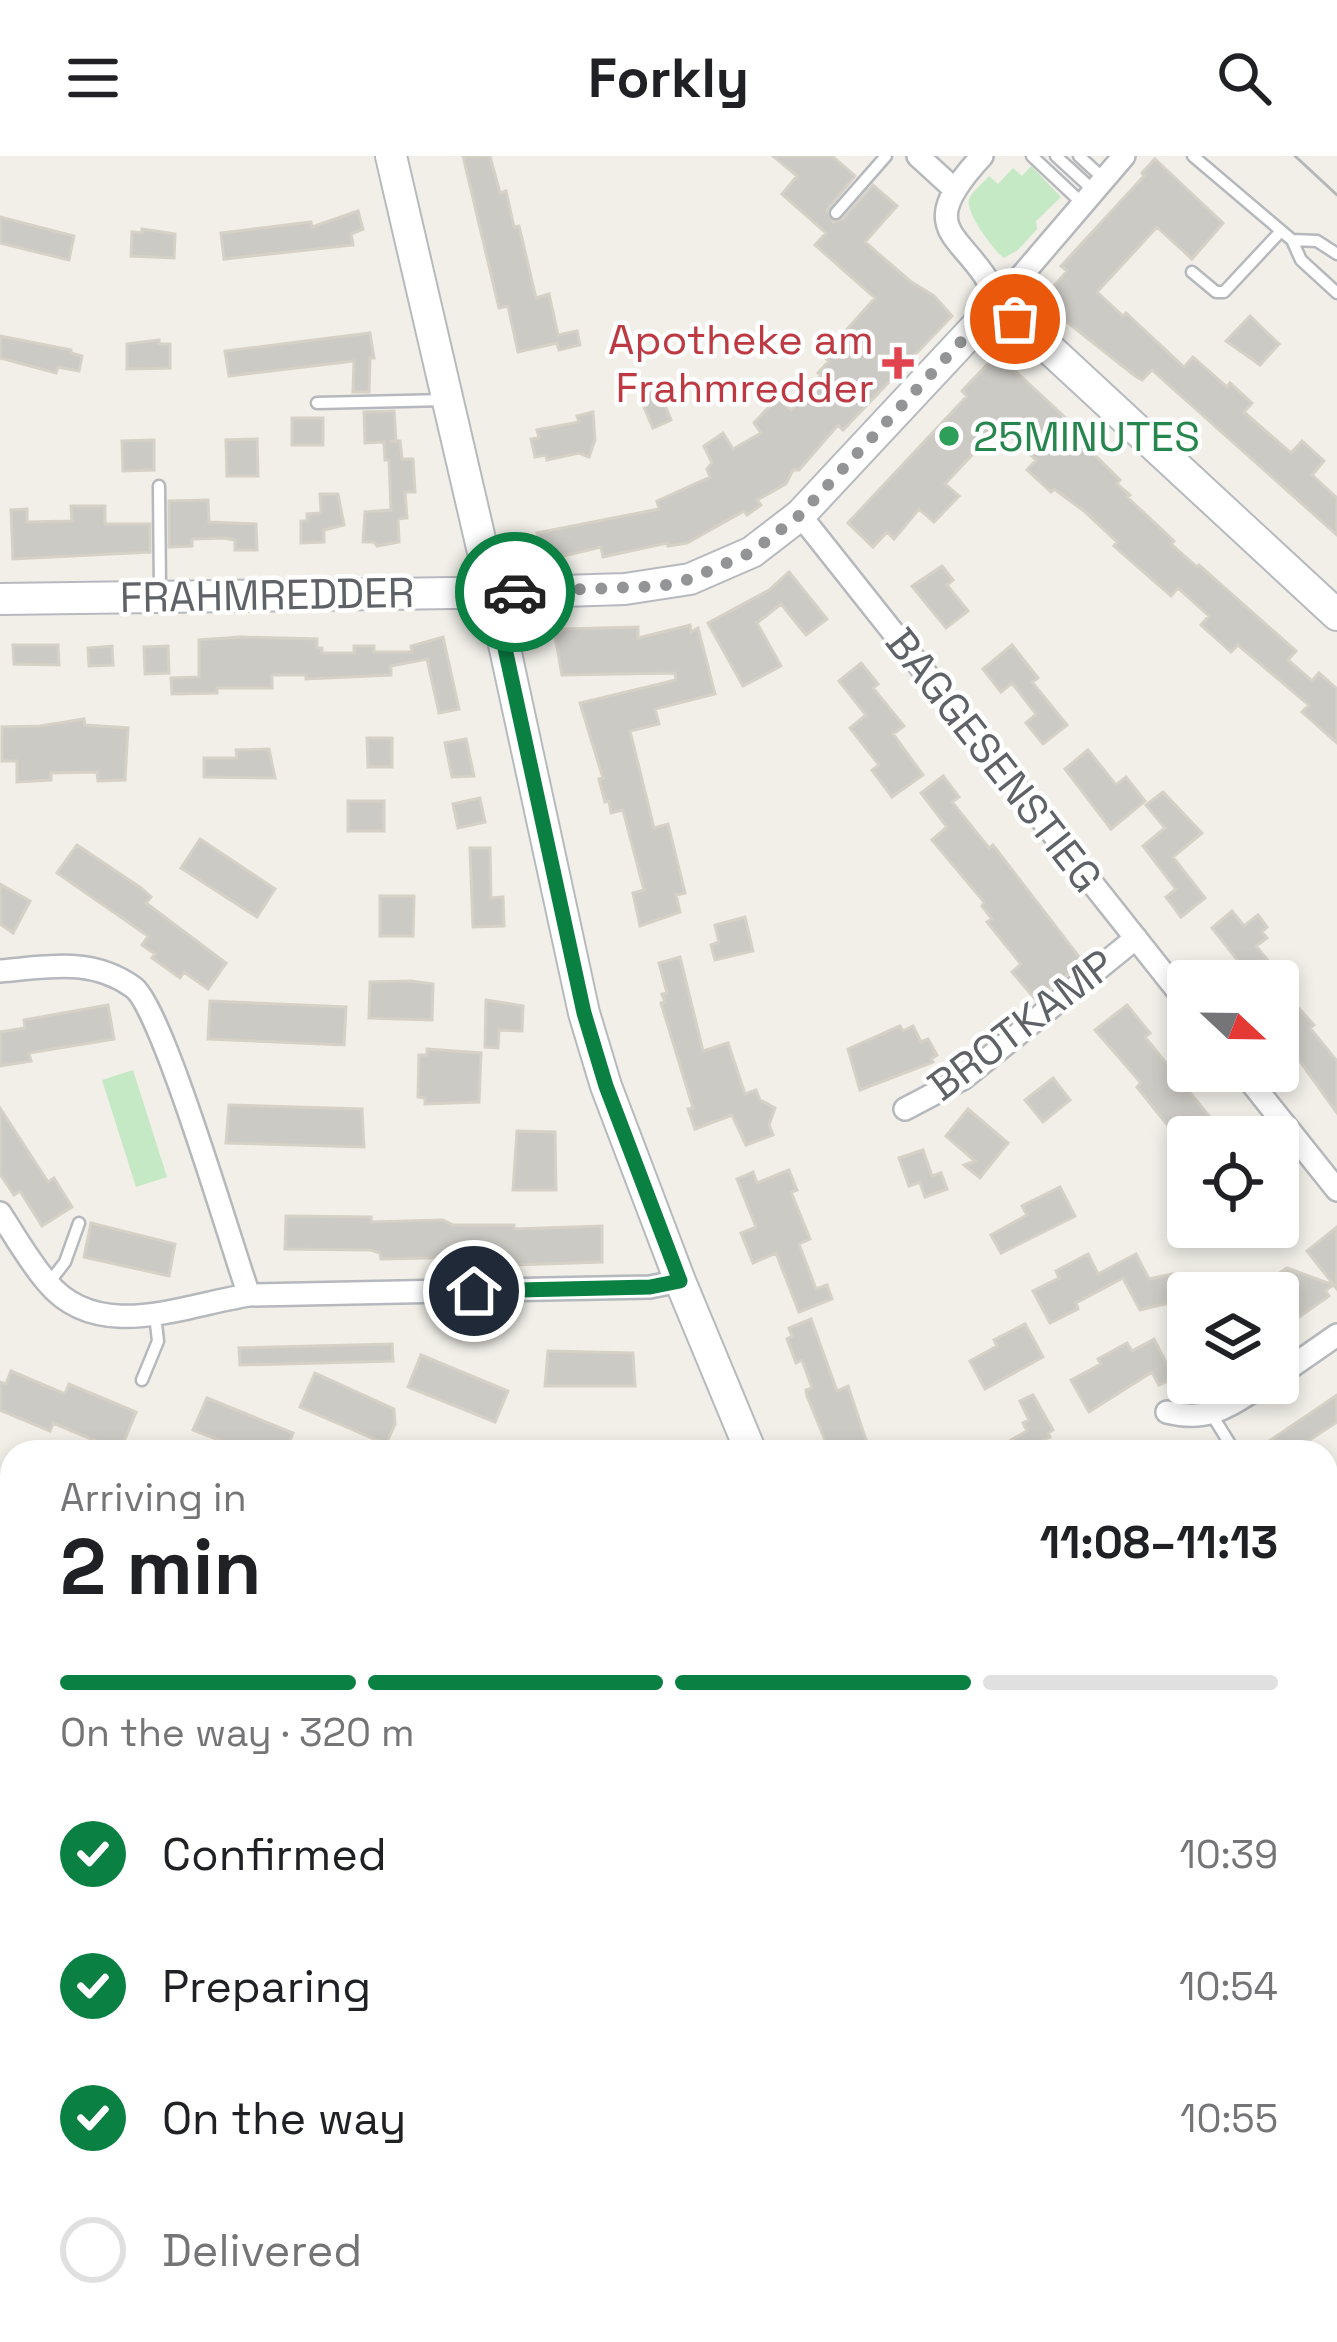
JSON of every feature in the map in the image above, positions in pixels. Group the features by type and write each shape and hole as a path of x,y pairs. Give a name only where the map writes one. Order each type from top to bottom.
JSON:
{"street":[{"path":"391,156 584,1013 606,1086 746,1440"},
{"path":"917,156 952,188"},
{"path":"982,156 952,188 946,210 953,236 998,302 1337,615"},
{"path":"998,302 1124,156"},
{"name":"FRAHMREDDER","path":"0,599 493,593 662,586 690,579 752,552 800,515 998,302"},
{"name":"BAGGESENSTIEG","path":"800,515 1167,977"},
{"name":"BROTKAMP","path":"904,1109 964,1078 1136,938"},
{"path":"0,971 86,965 139,991 166,1042 249,1295"},
{"path":"1259,1092 1337,1190"},
{"path":"0,1213 48,1284 66,1300 110,1316 155,1316 249,1295 650,1287 680,1281"},
{"path":"1299,1361 1337,1335"},
{"path":"1167,1412 1190,1418 1212,1415 1231,1404"}],"lane":[{"path":"836,213 886,156"},
{"path":"1032,156 1093,191"},
{"path":"1056,156 1093,191"},
{"path":"1078,156 1093,191"},
{"path":"1193,156 1292,240 1301,260 1337,293"},
{"path":"1192,272 1216,292 1224,292 1281,231"},
{"path":"1292,240 1317,241 1337,254"},
{"path":"317,403 449,400"},
{"path":"159,486 160,596"},
{"path":"48,1284 65,1262 79,1223"},
{"path":"142,1380 158,1341 155,1316"},
{"path":"1212,1415 1228,1440"}],"green space":[{"path":"1031,166 1061,197 1036,221 1037,229 1018,250 1004,258 976,222 969,199 989,176 998,184 1013,168 1022,176"},
{"path":"133,1070 167,1177 136,1187 102,1080"}],"building":[{"path":"463,156 490,156 500,193 506,191 514,227 519,226 536,298 549,294 558,335 577,331 580,345 559,350 557,343 518,352 508,306 499,308"},
{"path":"773,156 832,156 855,176 827,210 833,222 843,219 873,185 897,206 865,242 952,316 843,430 838,425 799,470 793,470 786,484 757,500 761,505 747,515 744,511 687,543 603,557 601,547 543,561 537,533 659,509 657,501 710,477 707,469 712,463 704,446 723,433 733,449 761,433 754,423 778,397 791,410 821,375 829,361 823,356 875,298 815,245 826,233 782,194 797,176"},
{"path":"1155,159 1223,223 1192,259 1157,227 1097,292 1184,367 1193,357 1227,387 1230,383 1252,403 1244,412 1291,453 1302,441 1324,461 1312,475 1337,498 1337,535 1152,370 1142,380 1135,376 1048,307 1053,301 1046,295 1067,271 1061,266"},
{"path":"358,211 363,229 351,234 353,245 224,259 221,233 311,222 312,227"},
{"path":"0,217 74,236 69,260 0,243"},
{"path":"142,229 175,234 174,258 131,256 132,232 142,233"},
{"path":"1250,316 1279,344 1260,365 1226,341"},
{"path":"370,333 374,358 370,358 369,392 353,392 354,361 229,376 225,351"},
{"path":"0,336 71,350 82,356 79,371 58,367 56,373 0,358"},
{"path":"159,340 159,344 170,344 170,368 127,369 127,344"},
{"path":"997,354 1072,424 1068,429 1120,480 1117,484 1130,495 1127,497 1174,541 1171,544 1296,651 1288,660 1312,681 1319,673 1337,689 1337,743 1302,712 1309,705 1238,645 1231,652 1201,625 1209,616 1178,588 1171,596 1114,546 1117,542 1084,511 1054,489 1051,492 1027,470 1036,460 999,426 945,484 959,496 934,522 919,509 894,539 887,532 873,547 848,523 967,396 962,391"},
{"path":"659,390 671,420 653,428 640,398"},
{"path":"394,411 396,441 400,441 402,459 413,459 415,492 405,492 407,518 398,519 399,542 377,546 363,542 365,512 391,510 389,460 385,460 384,442 365,443 364,412"},
{"path":"593,412 595,440 589,457 579,453 547,460 546,455 535,457 531,439 539,438 537,430 579,422 577,416"},
{"path":"292,418 323,418 323,445 292,445"},
{"path":"257,439 258,476 227,476 226,440"},
{"path":"154,440 154,470 123,471 122,441"},
{"path":"320,494 338,494 344,525 324,530 324,542 301,543 301,521 307,521 307,514 321,513"},
{"path":"208,500 209,522 256,524 257,550 235,550 235,540 224,538 192,539 192,546 169,547 169,501"},
{"path":"71,506 105,506 105,524 150,524 150,552 13,559 11,510 27,509 27,522 72,521"},
{"path":"942,566 953,580 947,585 968,611 946,628 912,586"},
{"path":"789,572 827,619 806,635 781,604 757,623 781,666 743,686 708,623 769,590"},
{"path":"690,625 691,632 698,628 715,694 655,709 659,724 630,731 654,828 668,824 685,893 676,895 680,912 640,926 633,893 644,890 623,810 611,813 609,801 605,802 599,779 603,778 580,703 676,680 675,673 562,675 555,636 563,629 638,627 638,638"},
{"path":"443,637 459,709 439,713 427,659 391,666 391,675 306,679 306,675 272,675 272,688 172,694 171,678 199,677 199,640 317,639 322,653 354,653 354,646 374,646 374,652 412,652 411,646"},
{"path":"13,645 58,645 59,665 14,664"},
{"path":"1012,645 1038,678 1032,682 1067,725 1043,744 1026,723 1036,714 1012,683 1001,692 983,669"},
{"path":"112,646 113,665 89,666 88,648"},
{"path":"168,646 169,673 145,674 144,647"},
{"path":"861,663 878,684 873,688 904,726 893,734 923,775 892,797 872,770 879,765 850,728 866,715 839,681"},
{"path":"84,719 85,725 128,728 125,780 98,781 97,772 51,773 51,780 17,782 17,761 2,761 2,727"},
{"path":"367,738 392,738 392,767 368,767"},
{"path":"466,739 474,776 452,777 445,743"},
{"path":"269,749 275,778 204,777 204,758 237,758 236,750"},
{"path":"1088,750 1116,785 1126,777 1145,801 1111,829 1065,769"},
{"path":"943,776 959,797 952,802 989,848 993,845 1083,962 1036,1000 1012,972 1021,964 987,922 992,919 984,902 932,840 947,827 921,793"},
{"path":"1163,792 1202,833 1173,857 1205,898 1181,917 1166,897 1176,889 1143,846 1165,828 1146,805"},
{"path":"480,798 485,822 458,828 453,804"},
{"path":"348,801 384,801 384,831 348,831"},
{"path":"200,839 275,889 257,917 181,868"},
{"path":"77,845 141,888 151,897 146,903 226,963 208,989 184,972 180,978 152,958 155,954 142,945 148,936 57,873"},
{"path":"470,848 490,848 491,898 503,897 504,926 473,927"},
{"path":"0,884 30,901 13,933 0,924"},
{"path":"380,896 414,896 413,936 380,936"},
{"path":"1232,911 1244,926 1258,915 1267,927 1262,932 1267,938 1256,946 1268,960 1237,960 1212,928"},
{"path":"745,917 753,951 715,960 711,945 719,942 715,925"},
{"path":"680,957 703,1051 728,1043 745,1094 756,1090 760,1100 775,1108 769,1125 773,1135 746,1145 732,1115 695,1129 661,1003 665,1002 662,994 667,993 659,963"},
{"path":"370,982 433,984 432,1020 369,1018"},
{"path":"486,1000 523,1006 522,1031 499,1030 498,1048 485,1047"},
{"path":"210,1001 346,1007 344,1045 208,1039"},
{"path":"108,1005 114,1039 29,1053 31,1061 0,1066 0,1032 25,1028 24,1020"},
{"path":"1127,1005 1167,1064 1167,1092 1190,1092 1209,1116 1167,1116 1167,1125 1137,1087 1141,1083 1095,1030"},
{"path":"1299,1008 1337,1061 1337,1113 1299,1060"},
{"path":"900,1026 903,1031 913,1026 921,1042 928,1039 937,1055 933,1062 860,1090 848,1049"},
{"path":"427,1049 481,1053 479,1102 425,1104 425,1098 418,1097 419,1055 427,1055"},
{"path":"1053,1078 1070,1100 1043,1122 1025,1100"},
{"path":"229,1105 362,1109 364,1147 226,1143"},
{"path":"0,1108 48,1182 54,1178 72,1207 42,1226 20,1191 14,1195 0,1174"},
{"path":"968,1109 1008,1143 980,1178 964,1165 975,1161 946,1136"},
{"path":"517,1131 555,1132 556,1190 513,1190"},
{"path":"923,1150 932,1176 941,1173 947,1189 925,1197 920,1182 909,1186 899,1158"},
{"path":"789,1170 797,1190 791,1192 810,1239 799,1244 816,1289 827,1285 832,1299 799,1312 776,1253 753,1263 741,1233 756,1227 737,1179 753,1172 757,1183"},
{"path":"1060,1187 1075,1216 1001,1253 991,1235 1027,1215 1022,1206"},
{"path":"286,1216 371,1217 371,1222 443,1220 453,1225 514,1225 514,1229 602,1226 602,1262 513,1265 513,1261 477,1261 477,1257 381,1259 380,1253 371,1250 285,1249"},
{"path":"91,1223 175,1244 169,1276 84,1257"},
{"path":"1337,1227 1337,1289 1307,1251"},
{"path":"1088,1254 1098,1274 1136,1254 1149,1279 1167,1275 1167,1304 1140,1310 1123,1278 1050,1323 1033,1291 1059,1278 1056,1271"},
{"path":"1299,1272 1333,1285 1325,1291 1329,1296 1299,1317"},
{"path":"811,1319 837,1391 848,1386 866,1440 825,1440 807,1396 806,1390 812,1388 802,1360 796,1363 787,1339 792,1336 789,1328"},
{"path":"1025,1324 1043,1357 985,1389 970,1361 997,1346 994,1340"},
{"path":"1154,1339 1167,1364 1167,1381 1159,1385 1152,1372 1089,1412 1071,1380 1127,1343 1132,1351"},
{"path":"392,1344 393,1361 240,1365 239,1348"},
{"path":"548,1351 633,1353 635,1386 545,1386"},
{"path":"421,1355 508,1391 495,1422 408,1387"},
{"path":"11,1371 65,1394 69,1384 136,1412 125,1440 94,1440 53,1423 50,1431 0,1410 0,1382 6,1384"},
{"path":"315,1373 394,1409 395,1424 388,1440 377,1440 300,1407"},
{"path":"1033,1395 1053,1430 1050,1437 1011,1440 1027,1431 1023,1423 1029,1420 1020,1401"},
{"path":"1337,1395 1337,1422 1309,1440 1271,1440"},
{"path":"207,1398 293,1433 290,1440 218,1440 193,1430"}],"tram line":[{"path":"1295,156 1337,195"}],"way so far":[{"path":"515,592 662,586 752,552 800,515 998,302 1015,319"}],"place":[{"name":"Apotheke am Frahmredder","path":"898,363"},
{"name":"25MINUTES","path":"949,436"}],"route":[{"path":"474,1291 650,1287 680,1281 606,1086 584,1013 493,593 515,592"}]}
